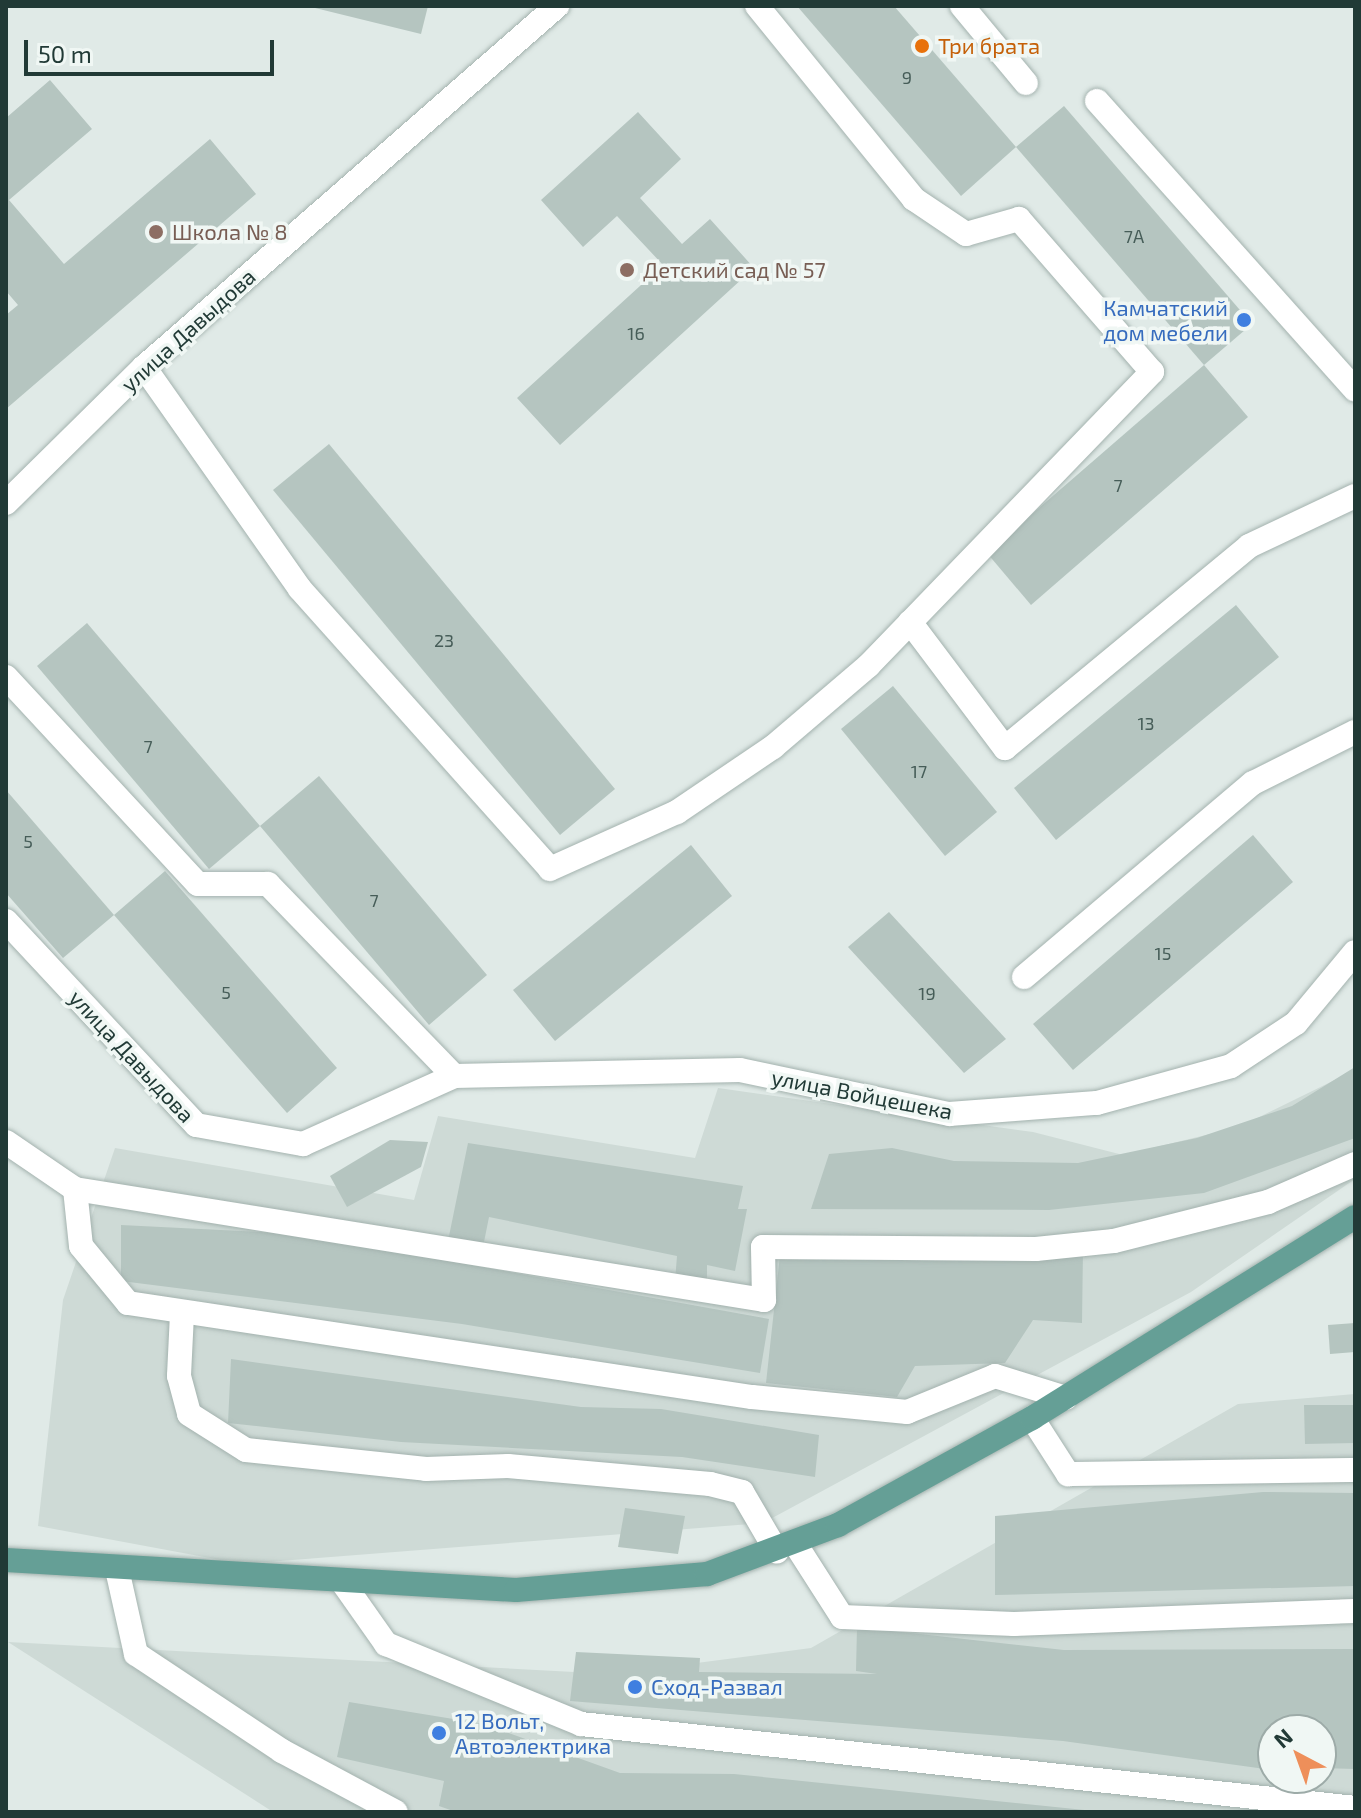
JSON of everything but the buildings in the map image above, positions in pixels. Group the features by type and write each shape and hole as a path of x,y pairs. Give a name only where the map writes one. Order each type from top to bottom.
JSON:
{"main road":[{"path":"6,1560 343,1583 593,1588 707,1574 787,1549 1032,1418 1355,1217"}],"street":[{"name":"улица Давыдова","path":"6,503 144,367 557,6"},
{"path":"144,367 300,589 550,869 677,812 773,747 910,622 1152,372 1019,219 966,234 914,199 757,6"},
{"path":"962,6 1026,83"},
{"path":"1097,101 1355,390"},
{"path":"910,622 1005,748 1249,546 1355,496"},
{"path":"6,677 198,884 268,884 454,1076"},
{"path":"1024,977 1253,783 1355,732"},
{"name":"улица Давыдова","path":"6,921 196,1125 303,1144 416,1088"},
{"name":"улица Войцешека","path":"416,1088 454,1076 740,1070 949,1114 1097,1103 1231,1066 1296,1023 1355,952"},
{"path":"6,1142 75,1189 764,1300 763,1247 1036,1249 1114,1241 1268,1202 1355,1164"},
{"path":"75,1189 81,1246 128,1303 182,1314 721,1393 907,1412 995,1376 1066,1398"},
{"path":"182,1314 179,1376 189,1414 246,1450 426,1469 508,1466 710,1484 742,1492 842,1617 1014,1624 1355,1611"},
{"path":"1032,1418 1068,1474 1355,1470"},
{"path":"117,1569 136,1654 282,1751 396,1812"},
{"path":"343,1583 386,1644 581,1724 1355,1808"}],"shaded area":[{"path":"1355,1070 1355,1179 1191,1292 763,1523 242,1564 38,1526 63,1300 115,1148 414,1200 438,1116 695,1158 718,1088 1033,1132 1123,1155 1239,1127"},
{"path":"1355,1394 1355,1812 273,1812 8,1642 612,1674 811,1648 1238,1404"}],"place":[{"name":"Три брата","path":"922,46"},
{"name":"Школа № 8","path":"156,232"},
{"name":"Детский сад № 57","path":"627,270"},
{"name":"Камчатский дом мебели","path":"1244,320"},
{"name":"Сход-Развал","path":"635,1687"},
{"name":"12 Вольт, Автоэлектрика","path":"439,1733"}]}
